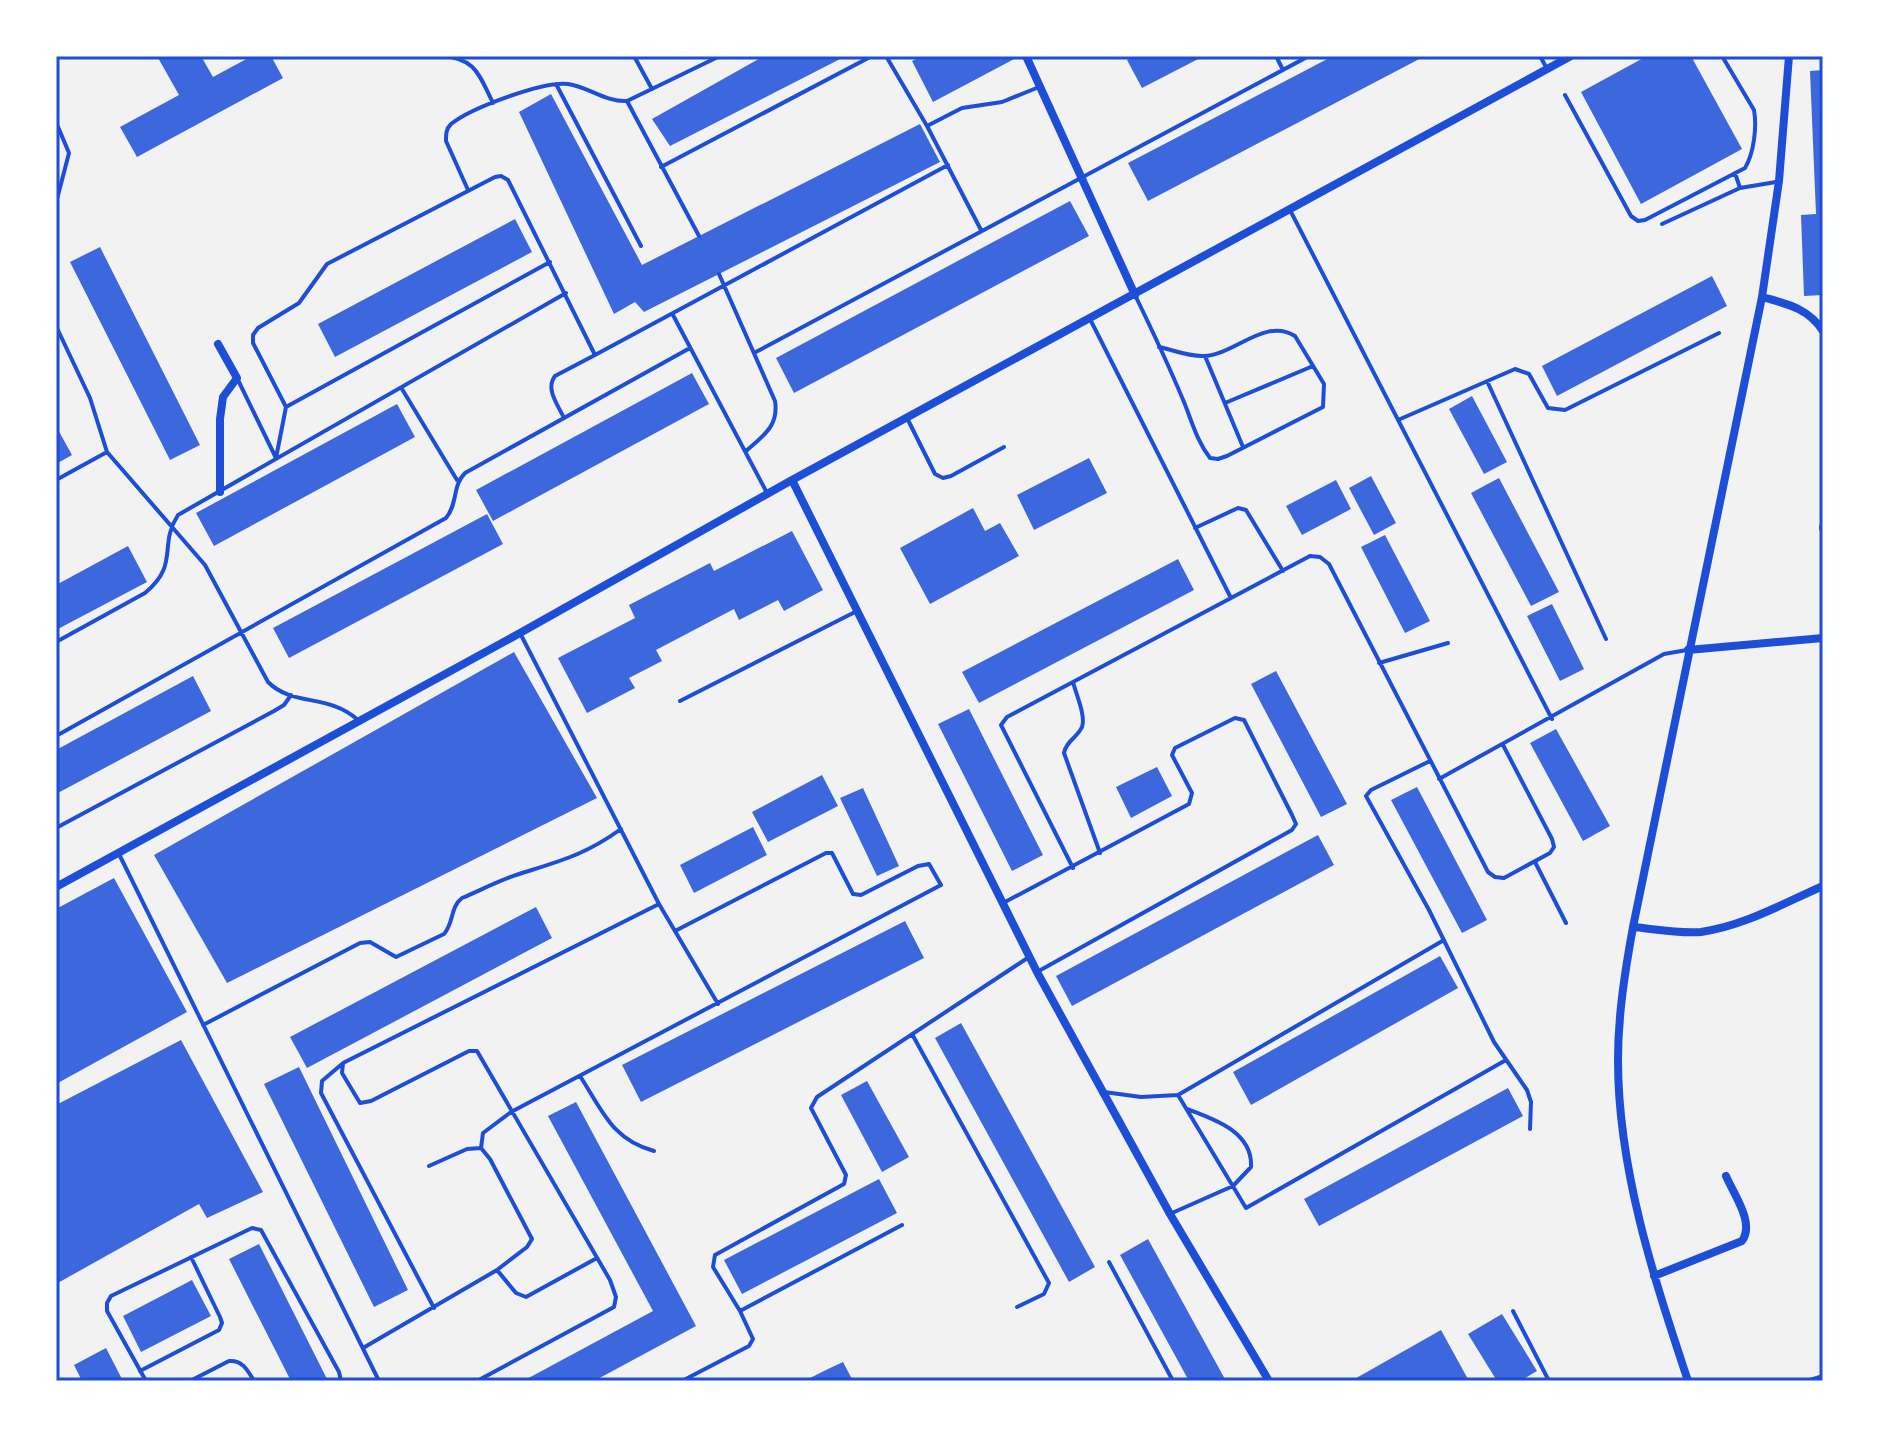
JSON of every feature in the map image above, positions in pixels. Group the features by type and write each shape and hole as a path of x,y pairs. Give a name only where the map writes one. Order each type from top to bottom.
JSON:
{"street":[{"path":"1026,56 1135,295"},
{"path":"56,887 360,722 767,493 1571,56"},
{"path":"1688,1381 1654,1276 1626,1146 1619,1089 1619,1026 1633,927 1762,297 1779,181 1789,56"},
{"path":"1762,297 1796,306 1808,313 1823,331"},
{"path":"218,344 237,378 223,397 220,492"},
{"path":"792,480 1029,957 1170,1214 1269,1381"},
{"path":"1688,650 1823,638"},
{"path":"1633,927 1684,933 1725,927 1823,886"},
{"path":"1654,1276 1742,1241 1747,1233 1747,1224 1726,1176"},
{"path":"1813,1381 1823,1378"}],"lane":[{"path":"441,56 460,58 472,65 493,103"},
{"path":"634,56 652,89"},
{"path":"468,190 446,141 445,132 450,125 493,103 541,85 571,84 613,101 627,101 720,56"},
{"path":"661,167 872,56"},
{"path":"886,56 927,126 981,230"},
{"path":"1276,56 1283,70"},
{"path":"754,353 1309,56"},
{"path":"1540,56 1547,69"},
{"path":"1565,95 1631,216 1638,221 1645,220 1745,168 1749,161 1756,120 1754,110 1722,56"},
{"path":"556,84 641,246"},
{"path":"927,126 962,108 1002,102 1039,87"},
{"path":"627,101 699,236"},
{"path":"56,122 69,153 56,203"},
{"path":"564,418 551,390 555,376 726,287 948,165"},
{"path":"1735,173 1740,188"},
{"path":"276,458 286,407 253,343 253,335 258,328 299,303 327,264 495,177 508,180 595,355"},
{"path":"1662,224 1740,188 1779,181"},
{"path":"1290,210 1552,719"},
{"path":"286,407 550,262"},
{"path":"719,274 777,411 773,427 746,451"},
{"path":"56,642 158,583 165,572 172,526 178,515 566,293"},
{"path":"1135,295 1200,445 1210,458 1218,459 1323,407 1324,384 1295,336 1280,329 1205,356 1159,347"},
{"path":"673,315 767,493"},
{"path":"1090,319 1231,598"},
{"path":"56,326 90,398 107,452 205,565 268,682 277,690 291,695 336,705 360,722"},
{"path":"1398,420 1515,369 1529,374 1548,408 1565,410 1719,333"},
{"path":"457,480 690,348"},
{"path":"1205,356 1243,447"},
{"path":"1225,403 1313,366"},
{"path":"237,378 276,458"},
{"path":"1487,381 1606,639"},
{"path":"56,736 446,518 453,510 457,480 402,389"},
{"path":"907,418 935,474 943,478 1004,447"},
{"path":"56,480 107,452"},
{"path":"1195,528 1238,508 1246,510 1283,571"},
{"path":"1073,868 1001,725 1007,717 1310,556 1320,557 1329,564 1488,872 1504,878 1550,853 1554,847 1503,745"},
{"path":"680,701 857,611"},
{"path":"520,633 659,904 718,1004"},
{"path":"1379,663 1448,643"},
{"path":"1439,779 1552,719 1664,654 1688,650"},
{"path":"1073,682 1083,720 1081,729 1065,745 1064,753 1100,853"},
{"path":"56,828 274,711 291,695"},
{"path":"1002,903 1189,804 1192,793 1172,755 1175,748 1235,718 1244,720 1296,824 1292,830 1037,972"},
{"path":"1430,761 1371,790 1366,796 1444,940 1494,1042 1527,1090 1531,1102 1530,1129"},
{"path":"203,1025 360,943 370,942 396,957 444,934 449,929 455,903 462,898 517,874 573,857 597,846 621,829"},
{"path":"363,1348 497,1270 527,1247 532,1239 490,1159 481,1148 483,1133 511,1112 941,885 929,864 918,866 861,895 853,894 832,853 826,853 675,931"},
{"path":"119,854 379,1381"},
{"path":"1535,862 1566,923"},
{"path":"434,1308 321,1093 322,1081 343,1063 659,904"},
{"path":"1102,1091 1141,1097 1178,1095 1444,940"},
{"path":"682,1381 749,1346 753,1339 713,1267 715,1255 844,1184 846,1175 811,1108 817,1097 1029,957"},
{"path":"912,1034 1049,1283 1044,1294 1017,1307"},
{"path":"343,1063 342,1073 360,1103 371,1101 469,1051 477,1051 597,1258 616,1297 614,1307 477,1381"},
{"path":"1178,1095 1246,1208 1506,1060"},
{"path":"580,1076 615,1131 636,1146 654,1151"},
{"path":"1170,1214 1233,1186 1251,1167 1252,1158 1244,1139 1217,1120 1186,1108"},
{"path":"429,1166 467,1149 481,1148"},
{"path":"740,1311 902,1225"},
{"path":"146,1381 107,1311 111,1296 240,1231 252,1228 261,1230 339,1372 341,1381"},
{"path":"140,1371 219,1330 222,1323 191,1256"},
{"path":"497,1270 516,1293 526,1297 597,1258"},
{"path":"1109,1262 1173,1381"},
{"path":"1513,1311 1549,1381"},
{"path":"190,1381 236,1360 254,1381"}],"building":[{"path":"157,56 201,56 213,77 252,56 271,56 283,78 137,157 120,127 179,95"},
{"path":"764,56 846,56 670,146 652,119"},
{"path":"922,56 1020,56 933,102 912,61"},
{"path":"1135,56 1204,56 1142,88 1127,60"},
{"path":"1333,56 1425,56 1148,201 1128,163"},
{"path":"1647,56 1691,56 1742,149 1641,204 1581,92"},
{"path":"1823,70 1823,295 1804,296 1801,215 1816,214 1810,71"},
{"path":"551,94 642,265 920,124 940,162 644,312 635,302 614,314 519,112"},
{"path":"1070,201 1089,236 794,393 776,358"},
{"path":"515,219 532,252 335,357 318,324"},
{"path":"100,247 200,445 170,460 70,262"},
{"path":"1712,276 1727,306 1557,396 1542,366"},
{"path":"692,373 709,404 493,521 476,490"},
{"path":"1472,396 1507,462 1484,474 1449,409"},
{"path":"397,404 415,437 214,546 196,513"},
{"path":"56,426 72,455 56,464"},
{"path":"1089,458 1107,493 1034,530 1017,495"},
{"path":"1371,476 1396,523 1374,535 1349,488"},
{"path":"1499,478 1559,592 1531,606 1471,493"},
{"path":"1336,480 1351,509 1302,535 1286,506"},
{"path":"973,508 985,531 1000,523 1019,556 930,604 900,548"},
{"path":"487,514 503,544 289,658 273,628"},
{"path":"792,531 823,590 784,611 778,600 739,620 734,609 656,650 662,661 629,678 635,688 587,713 558,658 635,618 629,605 710,563 714,571"},
{"path":"1385,535 1430,621 1405,633 1361,547"},
{"path":"128,546 147,582 56,630 56,585"},
{"path":"1178,559 1194,590 979,703 962,672"},
{"path":"1552,604 1584,669 1560,681 1527,616"},
{"path":"514,652 597,798 227,983 154,855"},
{"path":"1276,671 1347,804 1321,817 1251,684"},
{"path":"193,676 211,711 56,794 56,750"},
{"path":"969,709 1043,855 1012,871 938,724"},
{"path":"1556,729 1610,826 1583,841 1530,743"},
{"path":"1157,767 1172,796 1131,818 1116,787"},
{"path":"822,775 838,806 768,842 752,812"},
{"path":"1417,787 1487,920 1462,933 1391,800"},
{"path":"863,788 899,866 877,876 840,798"},
{"path":"753,827 767,855 694,893 680,865"},
{"path":"1318,835 1334,865 1072,1006 1056,976"},
{"path":"114,878 187,1012 56,1084 56,909"},
{"path":"536,907 552,938 307,1068 290,1037"},
{"path":"905,921 924,958 641,1102 622,1065"},
{"path":"1440,956 1458,988 1251,1105 1233,1072"},
{"path":"961,1023 1095,1267 1069,1282 935,1038"},
{"path":"181,1040 263,1192 207,1218 199,1204 56,1284 56,1105"},
{"path":"299,1067 408,1290 374,1307 264,1084"},
{"path":"867,1081 909,1157 882,1172 841,1095"},
{"path":"1508,1088 1523,1116 1319,1226 1304,1199"},
{"path":"576,1102 696,1326 594,1381 523,1381 653,1311 548,1116"},
{"path":"879,1179 897,1213 742,1294 724,1260"},
{"path":"1148,1239 1226,1381 1189,1381 1120,1255"},
{"path":"259,1244 327,1379 291,1381 229,1259"},
{"path":"192,1280 211,1316 141,1352 123,1316"},
{"path":"1502,1314 1537,1371 1520,1381 1497,1381 1468,1334"},
{"path":"1441,1330 1469,1381 1351,1381"},
{"path":"106,1348 123,1381 82,1381 74,1365"},
{"path":"843,1362 853,1381 804,1381 828,1369"}]}
